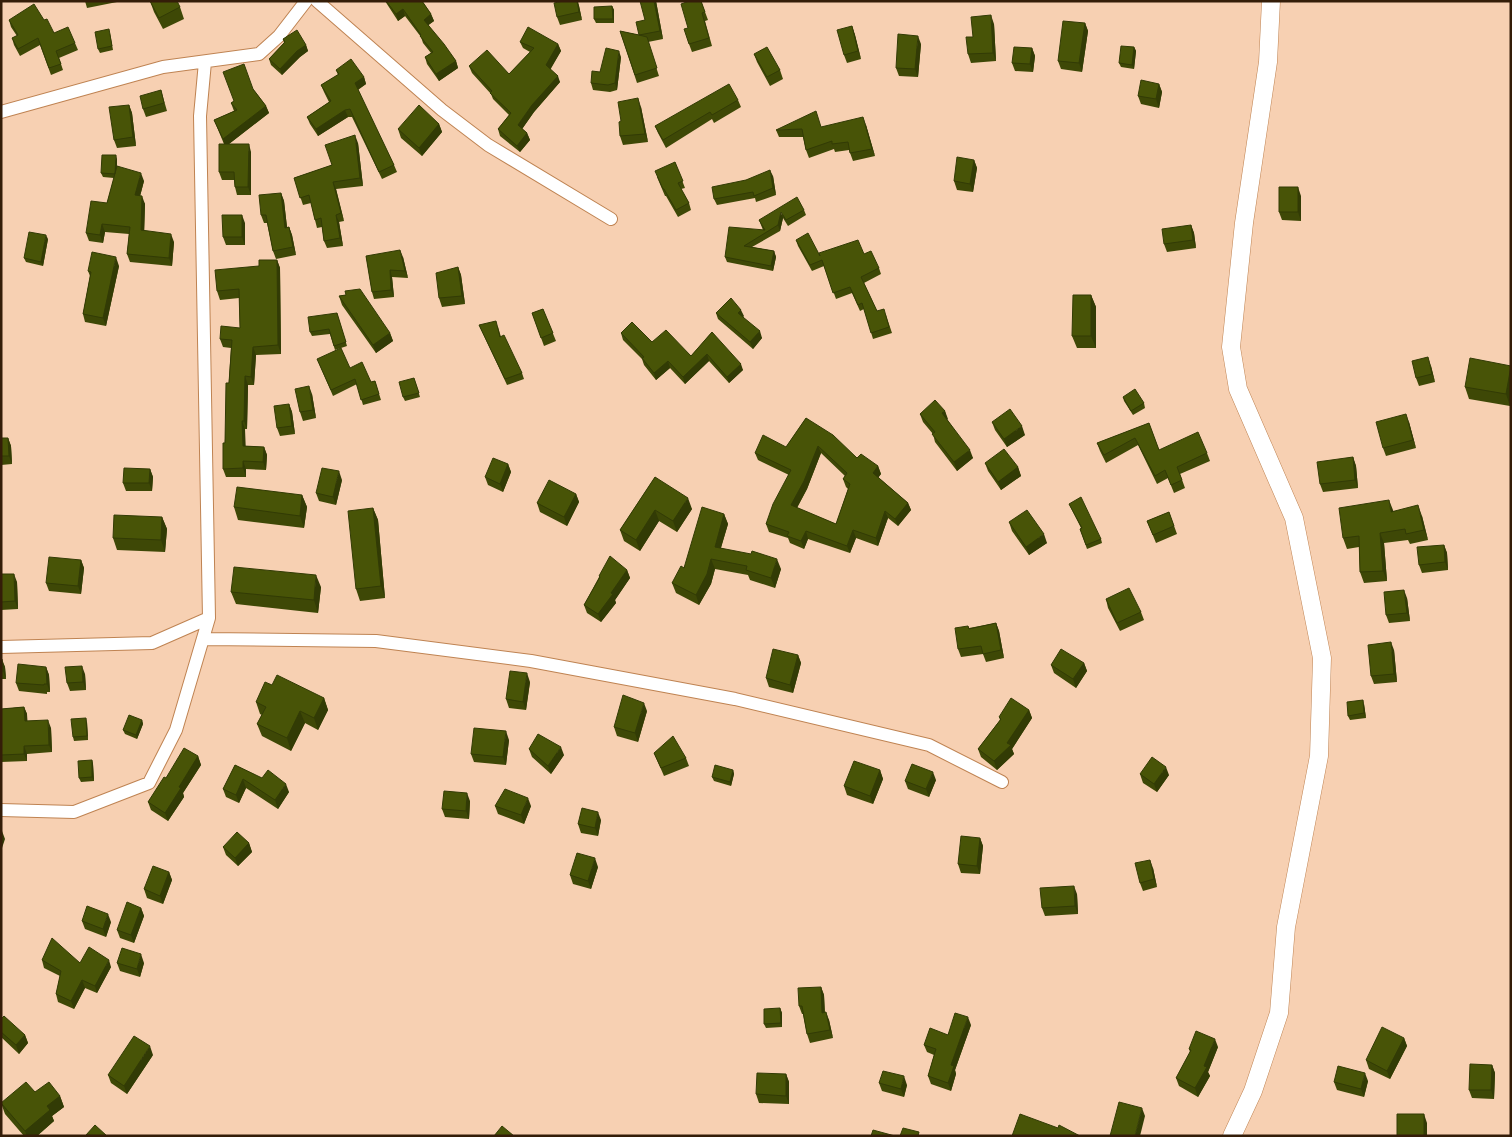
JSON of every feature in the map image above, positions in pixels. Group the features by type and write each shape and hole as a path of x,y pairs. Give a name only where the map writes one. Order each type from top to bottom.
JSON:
{"street":[{"path":"1,112 163,67 259,54 279,36 306,1"},
{"path":"317,1 442,110 488,145 611,219"},
{"path":"1232,1136 1253,1091 1279,1013 1286,927 1319,756 1322,658 1294,518 1238,389 1231,347 1244,223 1268,62 1271,1"},
{"path":"1,810 74,812 149,783 176,730 209,618 200,116 205,62"},
{"path":"1,647 152,643 209,618"},
{"path":"203,640 376,641 531,661 735,699 928,745 1002,782"}],"building":[{"path":"150,1 177,1 180,7 159,18"},
{"path":"386,1 422,1 431,14 424,20 456,61 436,74 425,57 433,52 420,36 403,9 396,14"},
{"path":"577,1 579,12 557,17 554,3"},
{"path":"640,1 654,1 660,31 639,35 636,22 645,20"},
{"path":"689,1 701,1 705,12 702,13 709,38 689,44 684,29 688,28 681,4"},
{"path":"34,4 44,20 47,19 54,33 68,27 75,43 56,51 61,64 49,68 38,38 18,49 12,38 18,35 9,20"},
{"path":"612,6 613,19 594,19 594,7"},
{"path":"991,15 993,53 968,54 966,37 973,37 971,17"},
{"path":"1063,21 1085,23 1079,63 1058,61"},
{"path":"852,26 858,51 844,55 837,30"},
{"path":"528,27 558,44 546,65 558,76 532,105 518,125 527,133 517,146 498,129 511,113 490,93 492,91 469,66 487,50 509,74 534,48 520,42"},
{"path":"109,29 112,46 98,49 95,32"},
{"path":"297,30 306,45 297,51 280,69 269,59 285,42 283,39"},
{"path":"620,31 647,37 657,68 635,75"},
{"path":"898,34 918,36 915,69 896,68"},
{"path":"1121,46 1134,47 1132,65 1119,63"},
{"path":"767,47 780,70 767,77 754,54"},
{"path":"1014,47 1032,48 1030,64 1012,63"},
{"path":"606,48 619,51 615,83 608,85 591,83 592,71 600,72"},
{"path":"351,59 364,77 355,83 394,165 379,172 350,109 345,110 316,129 307,117 331,101 321,85 339,74 336,70"},
{"path":"244,64 253,89 266,106 223,139 214,120 237,110 231,103 234,101 223,72"},
{"path":"1141,80 1159,84 1156,99 1138,96"},
{"path":"729,84 738,100 712,115 710,112 663,140 655,126"},
{"path":"161,90 164,103 143,109 140,96"},
{"path":"638,98 645,134 620,136 619,122 621,121 618,102"},
{"path":"129,105 133,137 114,140 109,107"},
{"path":"419,105 439,124 419,148 398,129"},
{"path":"816,111 821,127 863,117 872,149 850,153 848,142 832,144 832,141 806,150 802,129 776,130"},
{"path":"355,135 360,178 333,182 341,213 336,215 340,238 324,241 321,218 315,220 309,195 300,198 294,178 332,165 325,145"},
{"path":"219,144 249,144 248,187 235,187 234,172 219,172"},
{"path":"102,155 116,155 115,174 101,173"},
{"path":"957,157 974,160 970,184 954,181"},
{"path":"675,162 683,181 678,183 689,203 676,210 655,171"},
{"path":"117,166 141,173 135,195 142,196 141,230 171,234 169,258 127,254 130,227 102,224 100,235 86,233 91,201 107,203"},
{"path":"770,170 773,188 754,196 753,192 714,199 712,187 746,180"},
{"path":"1279,187 1298,187 1298,212 1279,212"},
{"path":"281,193 285,228 289,227 293,247 273,251 266,215 261,215 259,195"},
{"path":"797,197 804,210 786,220 781,212 778,225 744,246 774,251 771,266 725,257 729,227 765,230 759,220"},
{"path":"222,215 242,215 242,237 223,237"},
{"path":"1191,225 1193,240 1164,244 1162,229"},
{"path":"29,232 46,235 41,262 24,258"},
{"path":"808,233 820,256 819,253 858,240 864,254 871,251 879,268 861,277 877,311 884,309 889,327 871,333 862,303 858,305 850,287 833,293 822,260 810,265 796,240"},
{"path":"400,250 405,271 390,270 391,290 372,292 366,256"},
{"path":"92,252 116,257 103,318 83,314 91,272 88,271"},
{"path":"259,260 277,260 278,345 253,347 251,377 245,376 244,421 242,421 243,446 264,447 263,462 243,461 243,468 223,469 226,383 229,383 232,340 220,339 221,326 240,328 239,289 217,291 215,270 259,266"},
{"path":"458,267 462,296 439,298 436,273"},
{"path":"360,289 390,333 373,345 339,296 346,295 345,291"},
{"path":"1073,295 1091,295 1091,336 1072,336"},
{"path":"731,298 741,310 738,313 760,331 750,342 716,313"},
{"path":"543,309 553,333 541,338 532,313"},
{"path":"337,313 346,342 334,346 329,329 310,332 308,317"},
{"path":"496,321 500,337 504,335 522,373 505,379 479,325"},
{"path":"632,322 652,342 666,330 691,356 712,332 741,364 727,377 707,354 683,377 668,361 654,373 642,358 644,357 621,333"},
{"path":"341,348 350,368 362,362 371,382 375,381 379,394 361,400 355,379 331,390 317,359"},
{"path":"1428,357 1432,374 1416,378 1412,361"},
{"path":"1470,358 1511,366 1506,394 1465,387"},
{"path":"414,378 419,393 403,397 399,382"},
{"path":"309,386 313,410 300,412 295,389"},
{"path":"1135,389 1144,403 1131,411 1123,397"},
{"path":"935,400 945,411 942,413 970,450 954,462 932,434 935,432 920,414"},
{"path":"289,404 292,426 277,428 274,406"},
{"path":"1010,409 1022,426 1004,439 992,422"},
{"path":"1406,414 1413,440 1383,448 1376,422"},
{"path":"806,418 833,435 857,458 861,454 878,466 873,473 908,503 895,519 885,511 876,538 853,530 847,546 806,531 801,541 787,536 789,532 766,524 773,504 791,470 755,453 763,435 786,447","holes":["818,446 847,473 843,479 850,484 836,524 791,505 804,481"]},
{"path":"1149,423 1159,450 1198,432 1207,453 1177,467 1182,480 1171,485 1165,470 1155,476 1135,438 1104,455 1097,443"},
{"path":"1,438 8,438 9,456 1,456"},
{"path":"1004,449 1018,467 998,482 985,463"},
{"path":"1353,457 1355,480 1320,484 1317,462"},
{"path":"493,458 508,464 500,484 485,477"},
{"path":"124,468 150,469 149,483 123,483"},
{"path":"322,468 339,471 333,497 316,493"},
{"path":"655,477 688,498 673,521 655,510 636,540 620,530"},
{"path":"549,480 576,494 564,517 537,503"},
{"path":"237,487 302,495 300,516 234,507"},
{"path":"1081,497 1101,539 1086,545 1080,529 1082,528 1069,504"},
{"path":"1389,500 1391,512 1418,505 1424,530 1406,534 1405,529 1380,533 1383,571 1360,572 1359,536 1343,538 1339,508"},
{"path":"702,507 724,514 715,547 751,554 752,551 777,559 771,578 746,570 747,566 711,559 707,574 696,595 672,583 681,566 684,568"},
{"path":"373,508 381,586 356,589 348,511"},
{"path":"1027,510 1044,534 1026,547 1009,522"},
{"path":"1169,512 1174,526 1153,535 1147,521"},
{"path":"114,515 162,517 161,540 113,538"},
{"path":"1444,545 1445,562 1419,565 1417,547"},
{"path":"610,556 627,570 611,593 613,594 598,614 584,605"},
{"path":"49,557 81,560 78,586 46,583"},
{"path":"234,567 316,575 314,600 231,592"},
{"path":"1,574 14,574 15,601 1,602"},
{"path":"1129,588 1141,612 1117,623 1106,599"},
{"path":"1404,590 1407,613 1386,615 1384,592"},
{"path":"996,623 1001,650 983,654 981,646 958,649 955,628 968,626 969,629"},
{"path":"1391,642 1394,674 1371,676 1368,645"},
{"path":"773,649 798,655 790,685 766,678"},
{"path":"1061,649 1084,663 1073,679 1051,665"},
{"path":"2,659 3,671 1,671"},
{"path":"18,664 46,667 47,684 16,683"},
{"path":"82,666 83,682 67,683 65,667"},
{"path":"510,671 527,673 523,702 506,699"},
{"path":"277,675 324,698 314,718 300,711 287,738 257,724 266,707 256,702 265,682 272,685"},
{"path":"623,695 644,703 635,733 614,727"},
{"path":"1011,698 1029,710 1007,743 1011,745 994,761 978,749 1001,719 999,717"},
{"path":"1363,700 1364,713 1348,716 1347,702"},
{"path":"24,707 25,721 48,720 49,745 24,746 24,754 1,755 1,709"},
{"path":"129,715 142,720 136,735 123,730"},
{"path":"86,718 87,736 73,737 71,719"},
{"path":"474,728 506,731 503,757 471,754"},
{"path":"538,734 561,747 548,766 529,749"},
{"path":"673,736 686,758 661,768 654,753"},
{"path":"184,748 198,756 165,813 148,802 164,777 166,778"},
{"path":"1152,757 1166,767 1154,784 1140,774"},
{"path":"92,760 92,777 79,778 78,761"},
{"path":"854,761 880,770 870,796 844,786"},
{"path":"912,764 933,772 926,789 905,781"},
{"path":"235,765 262,778 268,770 286,784 275,800 243,779 236,795 223,789"},
{"path":"715,765 733,770 730,782 712,777"},
{"path":"505,789 528,798 521,815 495,806"},
{"path":"444,791 467,793 466,811 442,809"},
{"path":"582,808 598,812 595,828 578,824"},
{"path":"237,832 249,843 235,858 223,847"},
{"path":"961,836 980,838 977,866 958,864"},
{"path":"577,853 595,858 588,881 570,875"},
{"path":"1150,860 1154,879 1140,883 1135,863"},
{"path":"153,866 169,872 160,896 144,889"},
{"path":"1074,886 1075,906 1042,908 1040,888"},
{"path":"127,902 141,908 131,935 117,930"},
{"path":"87,906 108,914 103,929 82,921"},
{"path":"52,938 80,963 89,947 109,960 95,986 82,980 71,1001 56,994 61,971 42,960"},
{"path":"122,948 141,954 137,969 117,963"},
{"path":"821,987 822,1013 826,1012 830,1030 807,1034 802,1006 799,1006 798,988"},
{"path":"780,1008 781,1023 764,1024 764,1009"},
{"path":"955,1013 968,1017 951,1065 954,1066 948,1083 928,1076 936,1049 924,1045 930,1028 948,1035"},
{"path":"4,1016 25,1035 16,1045 1,1032 1,1019"},
{"path":"1382,1027 1404,1038 1387,1071 1366,1060"},
{"path":"1196,1031 1215,1039 1204,1066 1207,1067 1195,1088 1176,1078 1191,1050 1189,1049"},
{"path":"134,1036 150,1046 124,1086 108,1075"},
{"path":"1470,1064 1492,1065 1491,1090 1469,1090"},
{"path":"1338,1066 1365,1073 1361,1089 1334,1082"},
{"path":"883,1071 904,1076 901,1089 879,1083"},
{"path":"757,1073 786,1074 786,1096 756,1094"},
{"path":"26,1082 35,1092 49,1082 60,1096 47,1106 50,1110 25,1131 1,1103"},
{"path":"1119,1102 1142,1108 1135,1136 1110,1136"},
{"path":"1020,1114 1058,1128 1059,1125 1080,1136 1012,1136"},
{"path":"1397,1114 1424,1114 1424,1136 1397,1136"},
{"path":"95,1125 107,1136 86,1135"},
{"path":"502,1126 514,1136 494,1136"},
{"path":"903,1128 919,1132 918,1136 900,1136"},
{"path":"873,1130 895,1136 871,1136"}]}
